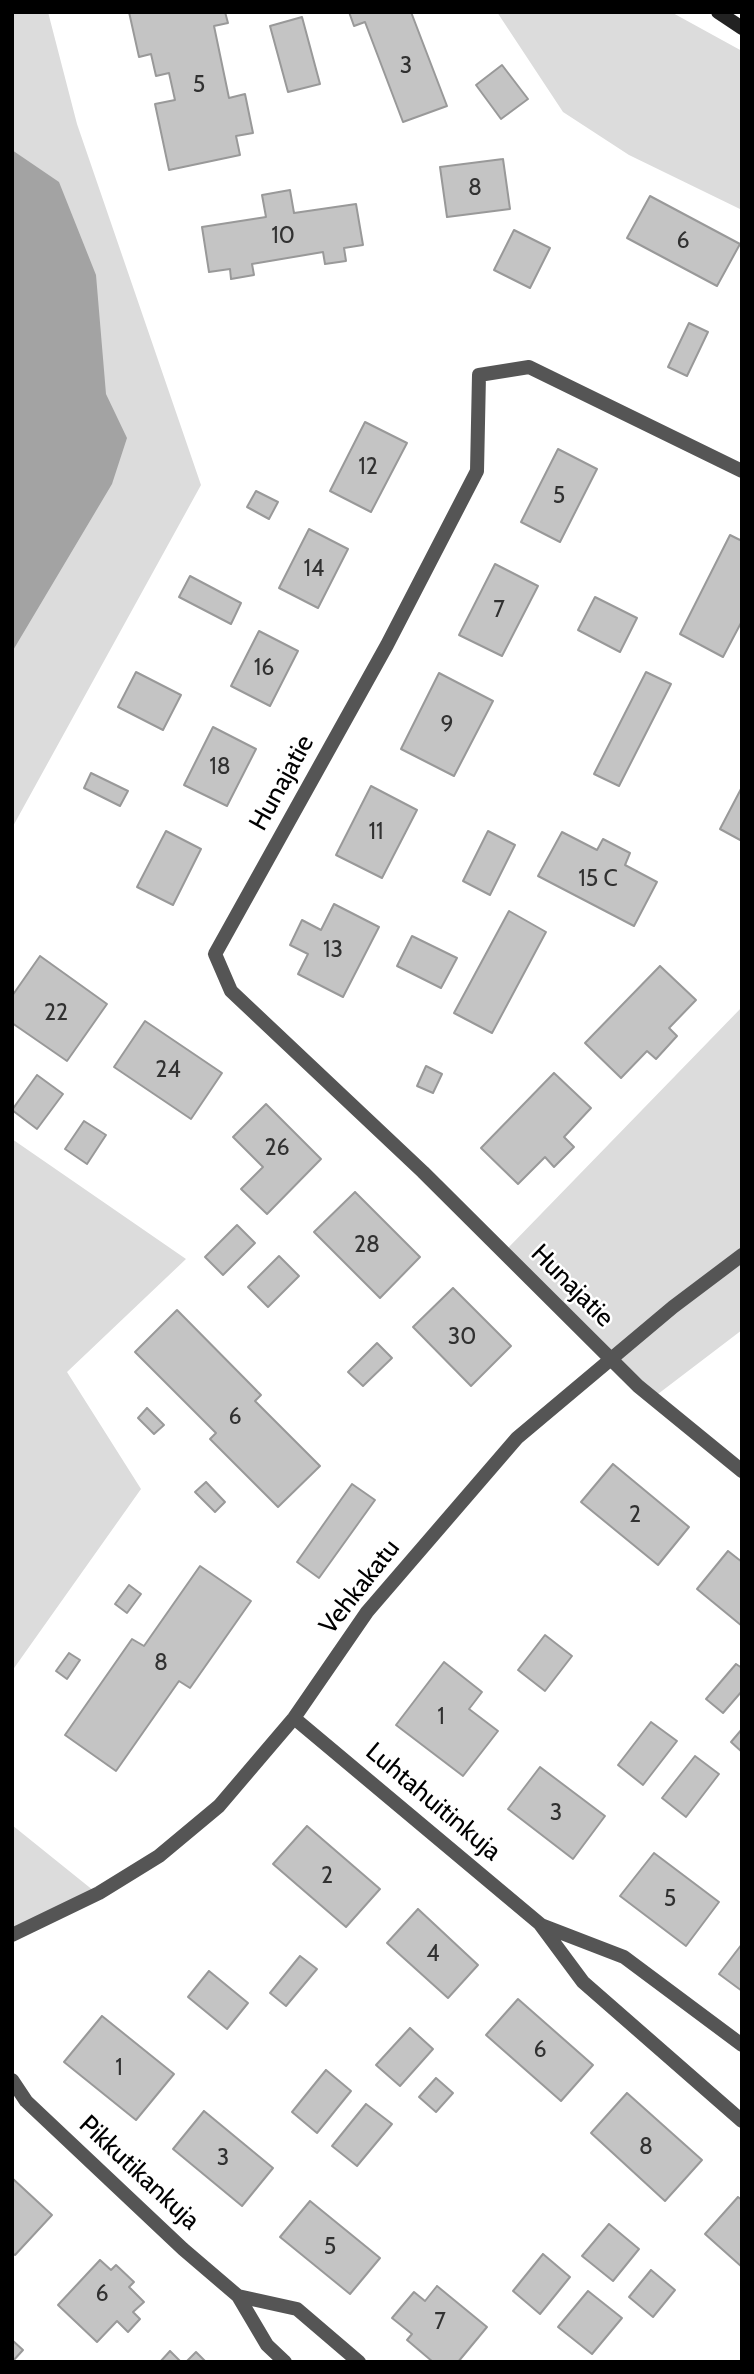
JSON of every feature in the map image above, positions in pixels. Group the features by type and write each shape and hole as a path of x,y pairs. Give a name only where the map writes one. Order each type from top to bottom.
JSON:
{"main road":[{"path":"718,12 742,27"}],"street":[{"name":"Hunajatie","path":"611,1358 423,1172 231,991 215,954 387,645 477,471 479,375 529,367 742,471"},
{"name":"Vehkakatu","path":"12,1935 99,1892 159,1856 219,1806 294,1718 367,1612 517,1438 611,1358 742,1255"},
{"path":"611,1358 638,1386 742,1471"},
{"name":"Luhtahuitinkuja","path":"294,1718 540,1924 583,1982 742,2121"},
{"name":"Luhtahuitinkuja","path":"540,1924 624,1957 742,2045"},
{"name":"Pikkutikankuja","path":"12,2080 26,2101 183,2249 238,2296 267,2345 285,2362"},
{"name":"Pikkutikankuja","path":"238,2296 297,2309 359,2362"}],"shaded area":[{"path":"12,12 48,12 77,124 201,485 12,828"},
{"path":"497,12 671,12 742,51 742,210 629,155 563,112"},
{"path":"12,150 59,182 96,275 106,394 127,438 112,484 12,652"},
{"path":"742,1007 742,1330 654,1397 508,1248"},
{"path":"12,1139 186,1259 67,1372 141,1489 12,1671"},
{"path":"12,1825 94,1891 12,1931"}],"building":[{"path":"129,12 225,12 228,23 214,26 229,98 245,94 253,133 236,136 240,155 169,170 155,104 175,100 169,73 156,76 151,54 139,57"},
{"path":"349,12 411,12 447,106 403,122 365,22 354,26"},
{"path":"302,17 320,84 288,92 270,26"},
{"path":"502,65 528,99 501,119 476,85"},
{"path":"503,159 510,209 447,217 440,167"},
{"path":"290,190 294,213 356,204 363,245 344,248 346,261 325,264 323,252 252,264 254,275 231,279 230,269 209,272 202,227 266,217 262,195"},
{"path":"650,196 740,244 717,286 627,238"},
{"path":"514,230 550,248 530,288 494,270"},
{"path":"689,323 708,332 687,376 668,367"},
{"path":"365,422 407,443 371,512 330,491"},
{"path":"558,449 597,469 560,542 521,522"},
{"path":"256,491 278,502 269,519 247,507"},
{"path":"309,529 348,549 318,608 279,588"},
{"path":"730,535 742,541 742,621 723,657 680,634"},
{"path":"495,564 538,586 502,656 459,635"},
{"path":"190,576 241,603 231,624 179,597"},
{"path":"595,597 637,618 620,652 578,630"},
{"path":"259,631 298,651 270,706 231,686"},
{"path":"136,672 181,695 163,730 118,707"},
{"path":"646,672 671,684 619,786 594,774"},
{"path":"439,673 493,701 454,776 401,749"},
{"path":"213,727 256,749 227,806 184,785"},
{"path":"91,773 128,791 120,806 84,788"},
{"path":"371,786 417,810 382,878 336,855"},
{"path":"742,787 742,841 720,829"},
{"path":"166,831 201,849 173,905 137,887"},
{"path":"488,831 515,845 490,895 463,881"},
{"path":"562,832 597,850 603,839 630,853 625,865 657,882 634,926 538,876"},
{"path":"334,904 379,927 343,997 298,974 308,954 290,945 302,920 321,930"},
{"path":"509,911 546,932 492,1033 454,1013"},
{"path":"412,936 457,958 441,988 397,966"},
{"path":"40,956 107,1004 67,1061 12,1023 12,996"},
{"path":"660,966 696,1000 669,1028 677,1036 656,1059 647,1051 621,1078 585,1043"},
{"path":"145,1021 222,1073 191,1119 114,1067"},
{"path":"426,1066 442,1074 433,1093 417,1086"},
{"path":"554,1073 591,1108 564,1137 574,1147 554,1167 545,1157 518,1184 481,1148"},
{"path":"37,1075 63,1094 37,1129 12,1110"},
{"path":"266,1104 321,1159 267,1214 241,1189 263,1167 233,1137"},
{"path":"84,1121 106,1135 87,1164 65,1149"},
{"path":"355,1192 420,1257 380,1298 314,1232"},
{"path":"237,1225 255,1243 223,1275 205,1257"},
{"path":"279,1256 299,1276 268,1307 248,1287"},
{"path":"453,1288 511,1346 471,1386 413,1327"},
{"path":"177,1310 261,1395 255,1401 320,1466 278,1507 210,1439 216,1433 135,1352"},
{"path":"377,1343 392,1358 363,1386 348,1372"},
{"path":"147,1408 164,1425 154,1434 138,1418"},
{"path":"613,1464 689,1527 658,1565 581,1502"},
{"path":"206,1482 225,1502 215,1512 195,1492"},
{"path":"352,1484 375,1500 319,1578 297,1562"},
{"path":"728,1551 742,1562 742,1626 697,1589"},
{"path":"200,1566 251,1601 190,1688 179,1681 116,1771 65,1735 132,1639 144,1646"},
{"path":"129,1585 141,1594 127,1613 115,1604"},
{"path":"545,1635 572,1656 545,1691 518,1670"},
{"path":"69,1653 80,1660 67,1679 56,1671"},
{"path":"444,1662 482,1692 469,1709 498,1731 463,1776 396,1725"},
{"path":"736,1664 742,1668 742,1691 723,1713 706,1699"},
{"path":"651,1722 677,1741 643,1785 618,1765"},
{"path":"742,1729 742,1752 731,1742"},
{"path":"695,1756 719,1774 686,1817 662,1798"},
{"path":"540,1767 605,1816 573,1859 508,1809"},
{"path":"307,1826 380,1889 346,1927 273,1864"},
{"path":"654,1853 719,1902 686,1946 620,1896"},
{"path":"418,1909 478,1965 448,1998 387,1943"},
{"path":"742,1944 742,1991 719,1974"},
{"path":"300,1956 317,1969 286,2006 270,1993"},
{"path":"209,1971 248,2003 227,2029 188,1997"},
{"path":"518,1999 593,2065 561,2101 486,2035"},
{"path":"102,2016 174,2074 136,2120 64,2062"},
{"path":"410,2028 433,2049 400,2086 376,2065"},
{"path":"326,2070 351,2091 317,2133 292,2112"},
{"path":"436,2078 453,2093 436,2112 419,2097"},
{"path":"627,2093 702,2160 665,2201 591,2133"},
{"path":"366,2104 392,2124 357,2166 332,2146"},
{"path":"204,2111 273,2168 242,2206 173,2149"},
{"path":"12,2178 52,2215 15,2255 12,2253"},
{"path":"738,2197 742,2200 742,2267 705,2234"},
{"path":"310,2201 380,2258 350,2294 280,2237"},
{"path":"609,2224 639,2249 613,2281 582,2256"},
{"path":"543,2254 570,2277 540,2314 513,2291"},
{"path":"100,2260 111,2270 116,2265 134,2282 129,2287 144,2302 133,2312 140,2319 128,2332 117,2321 97,2342 58,2305"},
{"path":"651,2270 675,2290 653,2317 629,2297"},
{"path":"437,2286 487,2327 458,2362 433,2362 407,2340 412,2334 392,2318 414,2292 425,2301"},
{"path":"588,2291 622,2318 592,2354 558,2327"},
{"path":"12,2340 23,2350 12,2362"},
{"path":"170,2351 181,2362 160,2362"},
{"path":"196,2352 206,2362 186,2362"}]}
